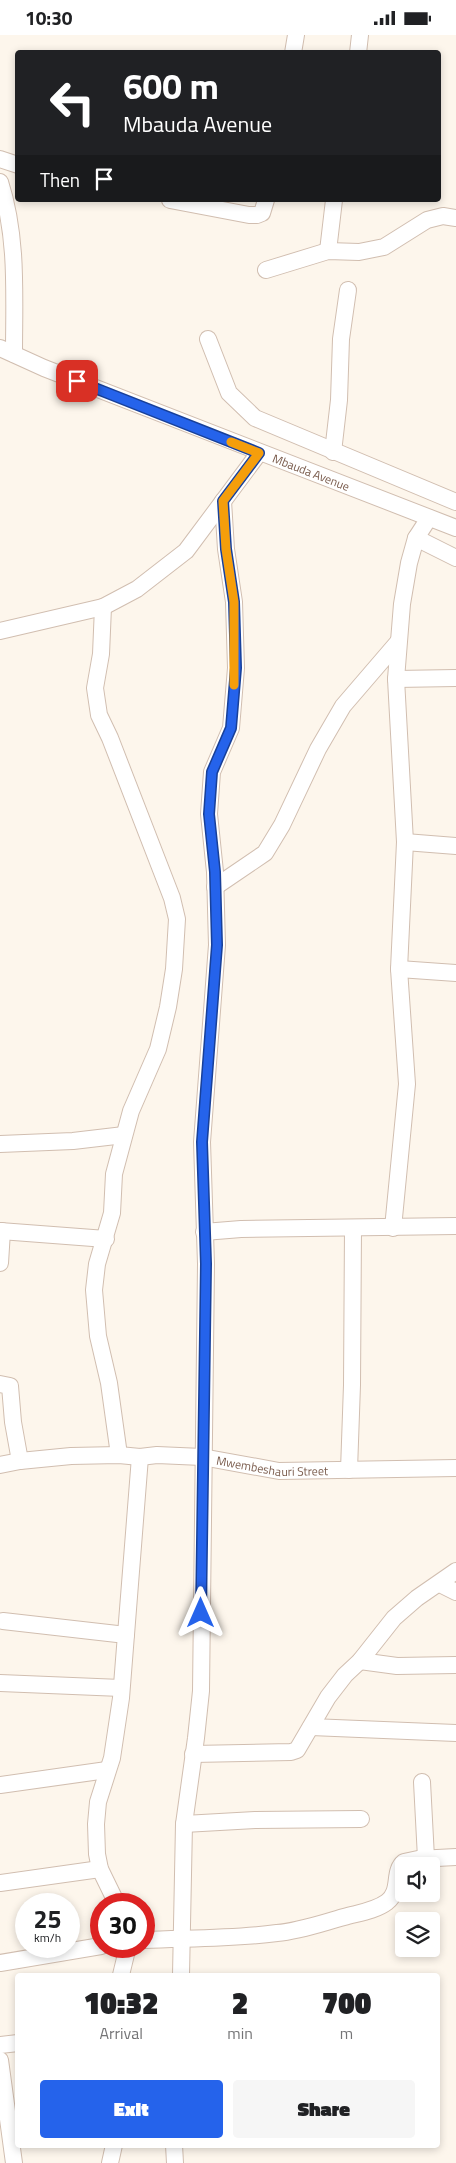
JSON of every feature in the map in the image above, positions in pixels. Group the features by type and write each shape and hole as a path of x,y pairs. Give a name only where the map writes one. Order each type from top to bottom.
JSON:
{"street":[{"path":"294,50 296,35"},
{"path":"358,50 360,35"},
{"path":"0,159 15,164"},
{"path":"0,182 6,200 14,247 7,351"},
{"path":"181,202 249,215 262,213 265,202"},
{"path":"328,251 334,202"},
{"path":"266,270 328,251 359,252 384,247 406,235 427,220 443,215 456,218"},
{"path":"333,452 339,400 340,339 348,290"},
{"path":"208,339 229,393 256,418 333,452 456,502"},
{"name":"Mbauda Avenue","path":"7,351 44,368 259,453 456,528"},
{"path":"0,631 103,607 137,589 186,551 259,453"},
{"path":"181,1973 180,1939 184,1823 192,1754 196,1738 200,1691 206,1264 202,1142 217,945 215,887 209,814 212,772 231,728 236,668 234,602 226,549 223,501"},
{"path":"393,1228 407,1084 399,969 404,842 396,679 398,642 409,563 416,538 429,518"},
{"path":"416,538 456,558"},
{"path":"103,607 101,654 95,687 99,715 110,738 172,898 177,919 174,969 168,1007 158,1049 131,1111 124,1135 114,1174 112,1213 97,1265 94,1289 98,1336 109,1383 119,1455"},
{"path":"215,887 266,853 282,825 318,749 343,707 398,642"},
{"path":"396,679 456,678"},
{"path":"404,842 456,847"},
{"path":"399,969 456,973"},
{"path":"0,1144 73,1141 124,1135"},
{"path":"204,1232 241,1229 456,1226"},
{"path":"349,1470 352,1385 353,1228"},
{"path":"0,1263 1,1231 106,1239"},
{"path":"0,1384 10,1386 13,1422 20,1461"},
{"name":"Mwembeshauri Street","path":"0,1465 71,1456 119,1455 140,1457 157,1455 202,1457 279,1471 456,1467"},
{"path":"112,1893 100,1869 97,1854 96,1824 98,1802 116,1738 140,1457"},
{"path":"192,1754 291,1752 297,1749 312,1727 328,1697 394,1618 417,1598 456,1571"},
{"path":"440,1583 456,1592"},
{"path":"3,1621 126,1635"},
{"path":"360,1661 397,1666 456,1665"},
{"path":"0,1683 121,1688"},
{"path":"312,1727 456,1733"},
{"path":"0,1785 108,1770"},
{"path":"422,1782 426,1857"},
{"path":"184,1823 361,1819"},
{"path":"440,1858 456,1857"},
{"path":"0,1883 100,1869"},
{"path":"155,1940 278,1933 311,1927 374,1909 393,1896 395,1891"},
{"path":"0,1963 90,1948"},
{"path":"121,1973 125,1958"},
{"path":"0,2045 15,2043"},
{"path":"0,2060 14,2163"},
{"path":"110,2163 113,2148"},
{"path":"174,2148 175,2163"}],"slow traffic":[{"path":"231,442 259,453 223,501 226,549 234,602 236,668 234,685"}],"route":[{"path":"77,381 259,453 223,501 226,549 234,602 236,668 231,728 212,772 209,814 215,872 217,945 202,1142 206,1264 201,1613"}]}
